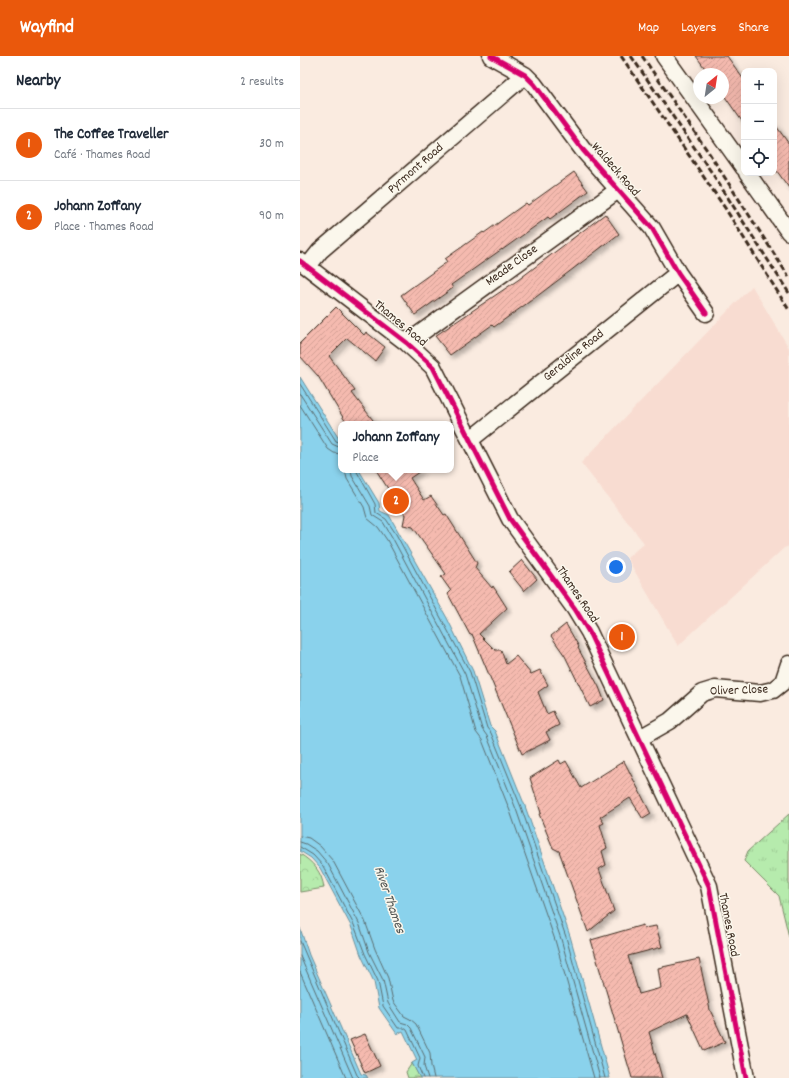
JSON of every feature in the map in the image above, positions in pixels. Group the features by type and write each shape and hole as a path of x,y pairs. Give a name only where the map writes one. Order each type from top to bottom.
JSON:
{"street":[{"name":"Waldeck Road","path":"491,56 525,75 582,150 652,228 678,273 706,313"},
{"path":"664,56 741,164"},
{"name":"Pyrmont Road","path":"304,264 525,75"},
{"path":"749,176 787,226"},
{"name":"Meade Close","path":"407,343 618,190"},
{"name":"Thames Road","path":"304,264 407,343 433,367 510,519 575,609 589,632 709,886 746,1078"},
{"name":"Geraldine Road","path":"470,440 678,273"},
{"name":"Oliver Close","path":"640,738 670,721 702,693 715,689 760,692 773,690 783,682 789,664"}],"shaded area":[{"path":"752,286 789,348 789,546 784,548 678,646 627,558 644,543 581,463"}],"green space":[{"path":"789,814 789,937 779,896 744,861 748,851"},
{"path":"300,854 309,860 319,872 324,888 300,892"},
{"path":"412,1063 420,1078 408,1078 406,1072"}],"water":[{"name":"River Thames","path":"300,377 338,437 338,473 361,473 379,503 380,511 389,515 447,618 473,671 490,726 495,731 525,806 570,936 610,1078 420,1078 412,1063 417,1060 403,1031 397,1034 379,1008 374,982 361,955 351,926 320,868 311,858 300,851"},
{"path":"300,928 309,955 361,1074 366,1075 368,1078 300,1078"}],"building":[{"path":"696,56 727,56 741,76 741,120 729,103 729,68 705,68"},
{"path":"777,127 789,144 789,188 777,171"},
{"path":"574,172 588,191 550,219 548,217 451,285 453,288 415,315 401,295 447,262 445,259 526,203 528,205"},
{"path":"605,214 619,234 536,297 494,327 492,325 450,355 435,336 518,280"},
{"path":"336,307 364,335 366,332 385,347 375,361 347,338 329,356 355,391 352,393 374,421 345,421 318,376 300,356 300,343"},
{"path":"378,473 418,473 410,478 424,500 431,496 444,515 446,514 477,563 475,568 492,588 493,586 507,608 479,634 495,650 501,650 506,664 516,656 531,674 540,670 548,685 538,692 547,714 553,711 559,725 546,732 550,740 522,754 472,634 470,635 448,594 451,591 441,577 446,574 413,527 403,525 405,515"},
{"path":"522,560 537,579 524,591 509,572"},
{"path":"566,624 599,687 604,700 590,707 565,656 551,636"},
{"path":"559,760 561,764 566,761 581,788 624,761 651,814 643,819 630,798 600,817 604,823 600,825 607,848 602,851 606,865 599,869 614,911 588,932 559,851 553,848 539,814 541,813 530,778"},
{"path":"643,925 644,928 656,926 662,947 628,956 639,994 661,988 658,968 699,959 710,1010 725,1042 704,1051 687,1014 649,1032 662,1078 632,1078 591,940"},
{"path":"365,1034 380,1066 365,1073 350,1040"}],"railway":[{"path":"621,56 725,208 789,310"},
{"path":"631,56 712,173 789,293"},
{"path":"642,56 709,153 789,277"}],"cycle path":[{"path":"491,56 525,75 534,84 583,150 652,228 678,273 706,313"},
{"path":"300,261 407,343 433,367 510,519 575,609 589,632 709,886 746,1078"}],"place":[{"name":"Johann Zoffany","path":"396,501"},
{"name":"The Coffee Traveller","path":"622,637"}]}
